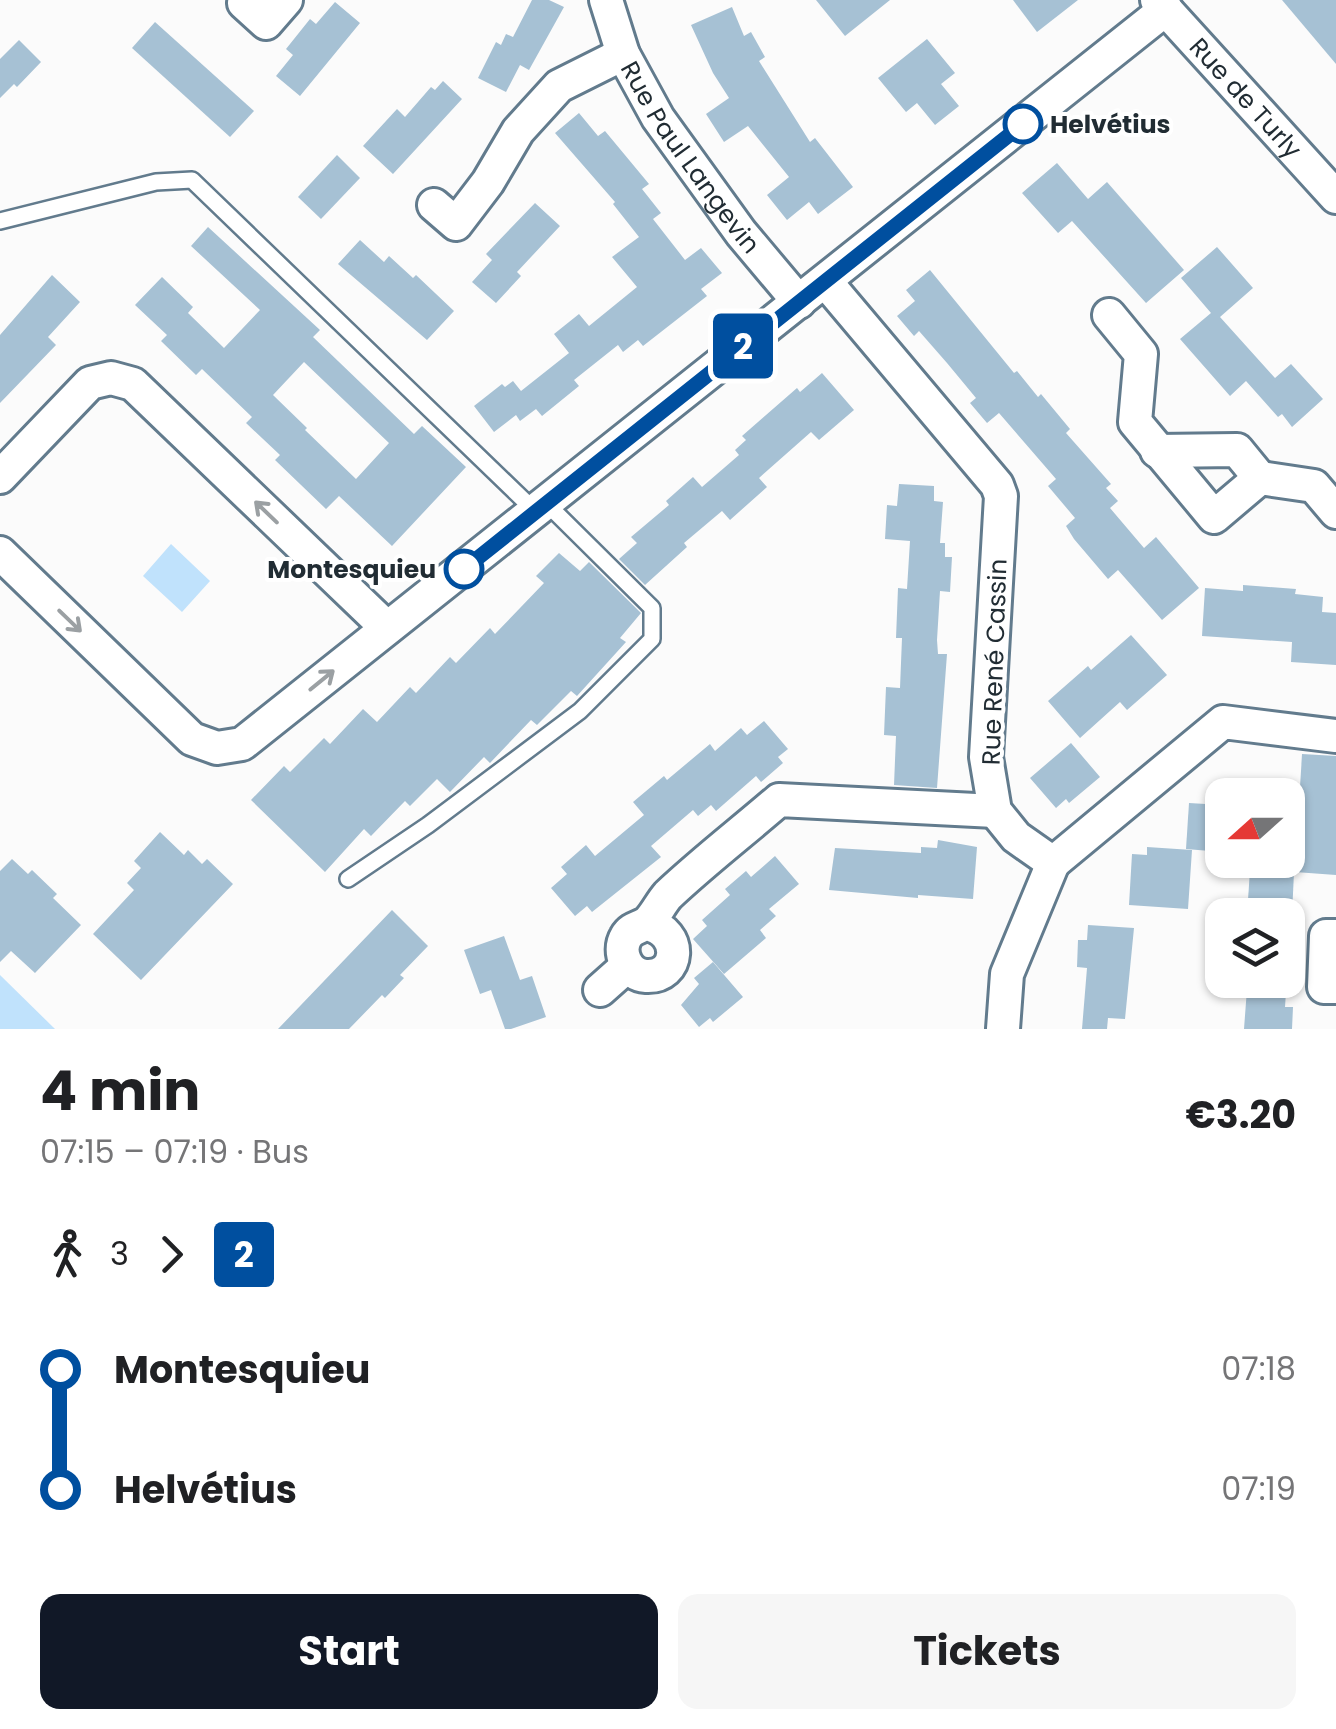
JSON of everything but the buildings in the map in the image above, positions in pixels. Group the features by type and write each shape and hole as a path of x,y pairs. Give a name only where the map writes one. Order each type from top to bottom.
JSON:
{"street":[{"path":"244,3 266,23 286,0"},
{"name":"Rue Paul Langevin","path":"606,0 623,54 669,133 742,234 799,302"},
{"path":"0,553 192,740 217,748 242,744 826,282 1162,5"},
{"name":"Rue de Turly","path":"1162,5 1336,197"},
{"path":"434,205 456,224 488,182 518,131 558,86 623,54"},
{"name":"Rue René Cassin","path":"826,282 990,476 1001,496 986,757 995,811"},
{"path":"1110,315 1142,354 1135,422 1214,518 1260,478"},
{"path":"0,477 90,383 111,378 133,384 387,628"},
{"path":"1157,451 1237,450 1260,478 1314,486 1336,512"},
{"path":"1003,1029 1008,974 1053,863 1223,722 1336,736"},
{"path":"600,990 627,966 622,953 624,938 634,928 648,924 666,898 779,800 995,811 1016,836 1053,863"},
{"path":"1336,936 1326,936 1324,987 1336,987"}],"lane":[{"path":"0,221 156,182 192,180 652,608 652,640 580,711 428,825 348,878"}],"shaded area":[{"path":"171,544 210,581 182,612 143,576"},
{"path":"0,975 55,1029 0,1029"}],"bus line":[{"name":"2","path":"464,569 1023,124"}],"place":[{"name":"Helvétius","path":"1023,124"},
{"name":"Montesquieu","path":"464,569"}]}
